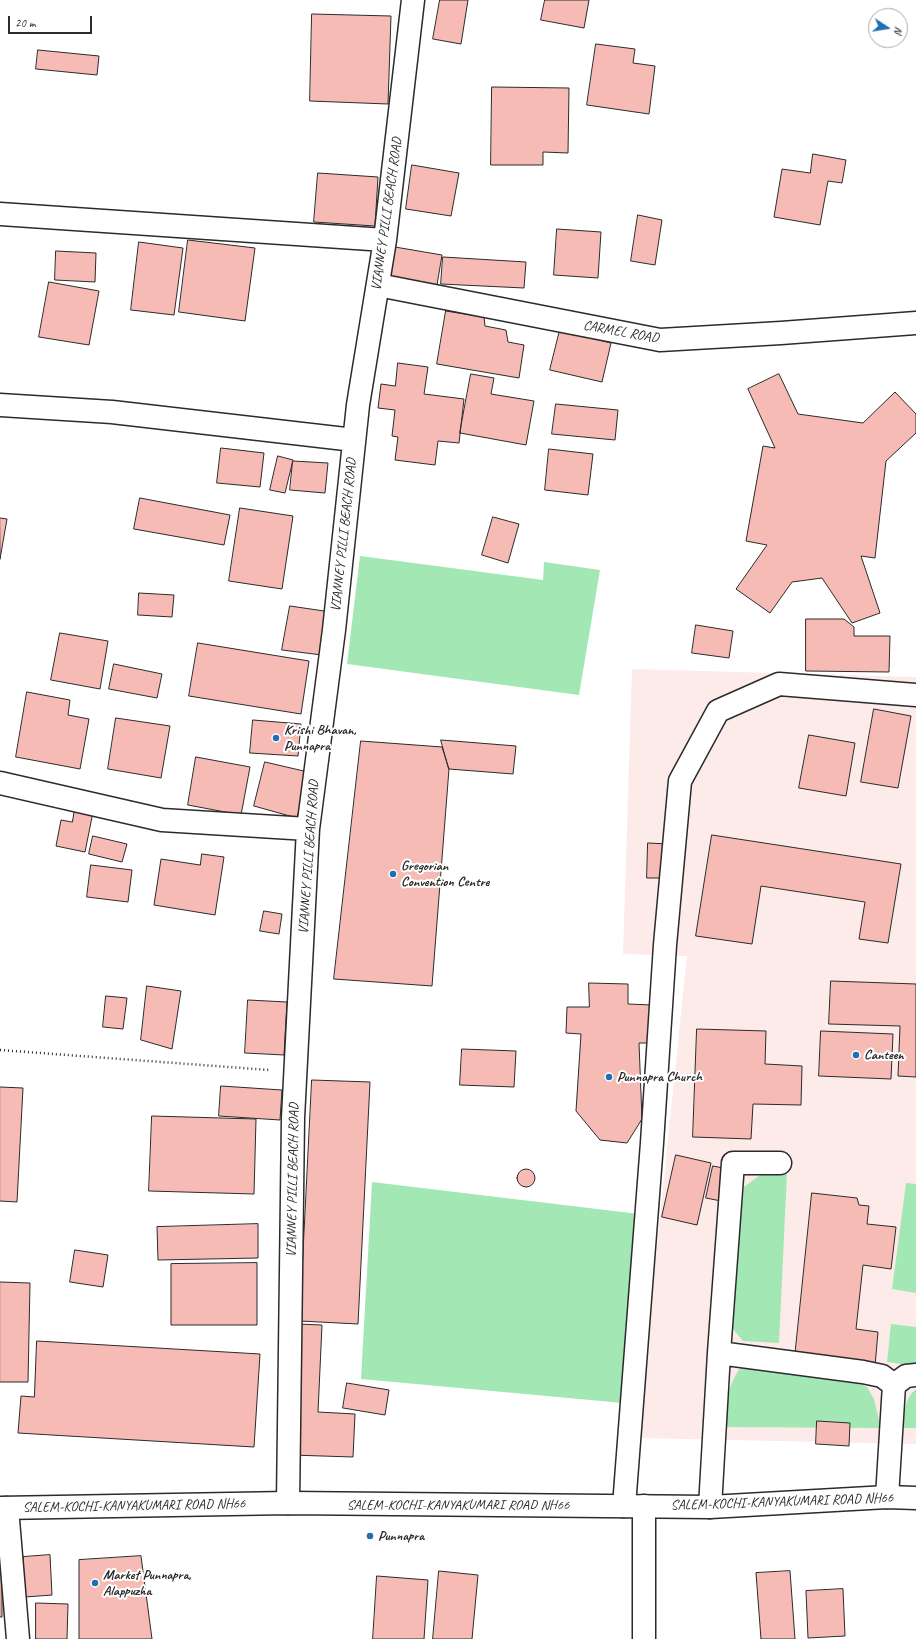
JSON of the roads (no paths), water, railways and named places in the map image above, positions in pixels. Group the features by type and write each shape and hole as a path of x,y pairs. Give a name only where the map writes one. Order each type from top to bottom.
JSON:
{"main road":[{"name":"VIANNEY PILLI BEACH ROAD","path":"288,1503 293,1118 308,829 334,630 358,406 386,240 413,0"},
{"path":"0,214 386,240"},
{"name":"CARMEL ROAD","path":"378,285 660,340 916,323"},
{"path":"0,405 112,412 354,440"},
{"path":"644,1639 634,1506 652,1143 665,945 680,781 718,711 780,684 916,695"},
{"path":"0,784 162,820 308,829"},
{"path":"710,1507 719,1353 733,1163 780,1163"},
{"path":"719,1353 863,1372 882,1376 894,1385"},
{"path":"887,1497 894,1385 906,1376 916,1375"},
{"name":"SALEM-KOCHI-KANYAKUMARI ROAD NH66","path":"4,1508 288,1503 710,1507 887,1497 916,1498"},
{"path":"4,1508 18,1639"}],"place":[{"name":"Krishi Bhavan, Punnapra","path":"276,738"},
{"name":"Gregorian Convention Centre","path":"393,874"},
{"name":"Canteen","path":"856,1055"},
{"name":"Punnapra Church","path":"609,1077"},
{"name":"Punnapra","path":"370,1536"},
{"name":"Market Punnapra, Alappuzha","path":"95,1583"}]}
